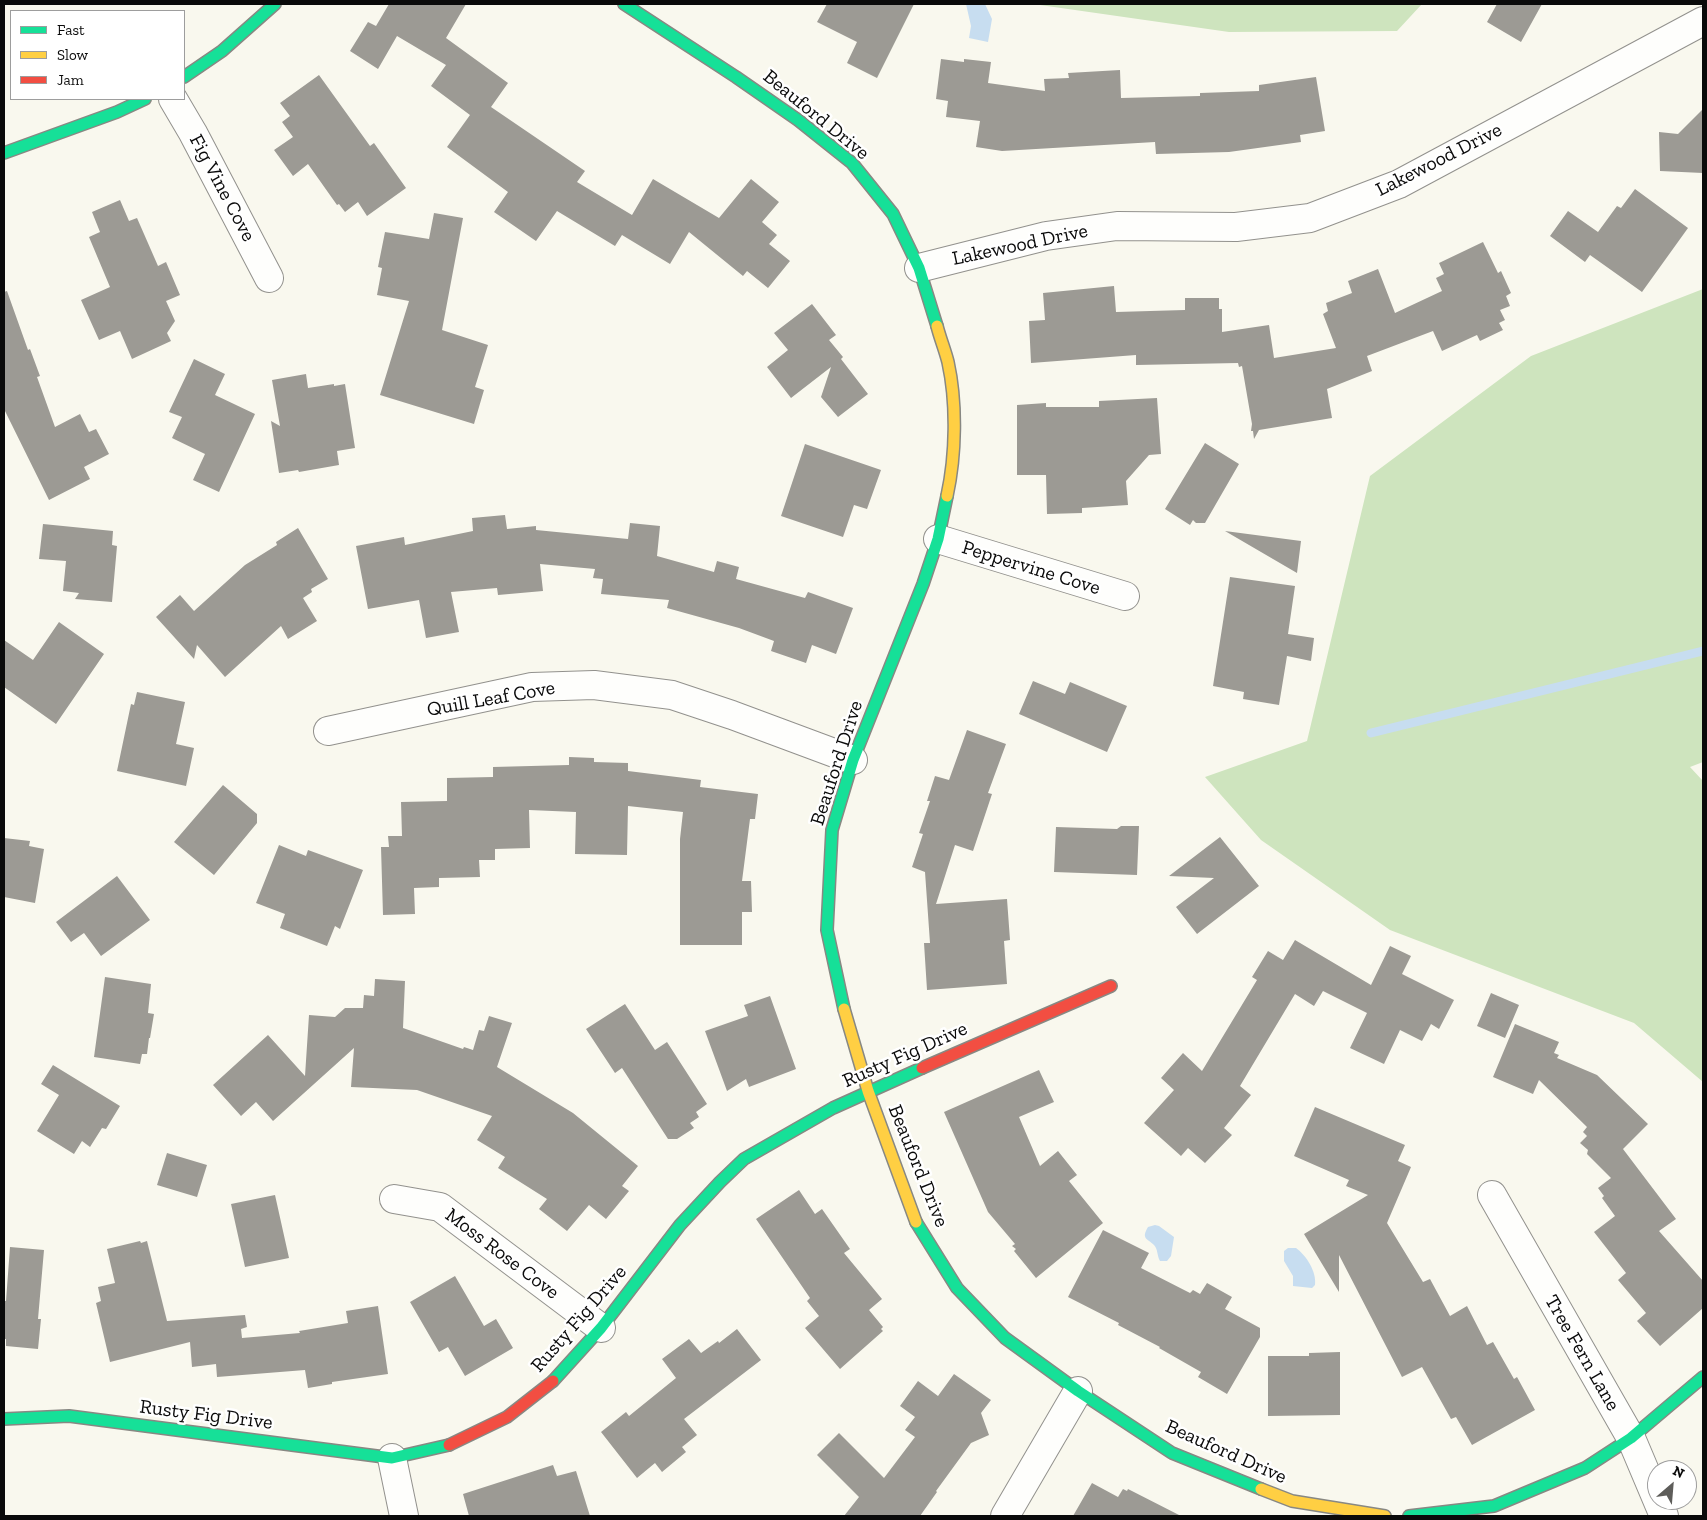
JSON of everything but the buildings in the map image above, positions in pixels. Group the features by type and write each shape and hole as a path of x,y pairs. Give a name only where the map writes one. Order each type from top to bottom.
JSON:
{"street":[{"path":"185,76 222,51 276,4"},
{"name":"Beauford Drive","path":"624,4 736,76 798,120 852,163 893,214 919,268 948,363 954,413 951,476 938,539 923,584 853,760 832,830 827,930 840,999 868,1091 916,1224 957,1288 1005,1338 1078,1391 1172,1453 1292,1501 1385,1516"},
{"name":"Lakewood Drive","path":"919,268 1046,236 1117,226 1236,227 1310,218 1399,184 1703,21"},
{"path":"4,153 117,112 143,100"},
{"name":"Fig Vine Cove","path":"174,100 193,133 269,278"},
{"name":"Peppervine Cove","path":"938,539 1125,596"},
{"name":"Quill Leaf Cove","path":"328,731 532,688 594,685 672,695 853,760"},
{"name":"Rusty Fig Drive","path":"4,1419 69,1416 392,1458 451,1445 507,1417 552,1383 601,1328 680,1225 744,1159 833,1108 868,1091 1111,986"},
{"name":"Tree Fern Lane","path":"1492,1195 1630,1438 1664,1516"},
{"name":"Moss Rose Cove","path":"394,1199 440,1207 601,1328"},
{"path":"1409,1516 1494,1506 1585,1468 1630,1438 1703,1377"},
{"path":"1005,1516 1078,1391"},
{"path":"392,1458 404,1516"}],"green space":[{"path":"1033,4 1422,4 1397,31 1229,32"},
{"path":"1703,289 1703,762 1690,767 1703,781 1703,1082 1634,1023 1390,930 1261,840 1205,777 1307,741 1370,476 1531,356"}],"water":[{"path":"966,4 985,4 992,19 988,42 969,38 971,26"},
{"path":"1155,1225 1174,1237 1171,1256 1167,1261 1160,1261 1155,1247 1145,1236 1148,1227"},
{"path":"1288,1248 1296,1248 1310,1264 1315,1280 1315,1285 1312,1288 1293,1286 1293,1276 1284,1261 1284,1251"}],"waterway":[{"path":"1371,733 1703,651"}],"traffic: fast":[{"path":"185,76 222,51 275,4"},
{"path":"624,4 798,120 852,163 893,214 919,268 937,326"},
{"path":"4,153 117,112 143,100"},
{"path":"844,1009 827,930 832,830 853,760 923,584 938,539 947,496"},
{"path":"553,1381 601,1328 680,1225 744,1159 833,1108 922,1068"},
{"path":"916,1222 957,1288 1005,1338 1078,1391 1172,1453 1261,1489"},
{"path":"1409,1516 1494,1506 1585,1468 1631,1438 1703,1377"},
{"path":"4,1419 69,1416 392,1458 449,1445"}],"traffic: slow":[{"path":"937,326 948,362 953,394 954,446 947,496"},
{"path":"844,1009 868,1091 916,1222"},
{"path":"1261,1489 1292,1501 1385,1516"}],"traffic: jam":[{"path":"922,1068 1111,986"},
{"path":"449,1445 507,1417 553,1381"}]}
